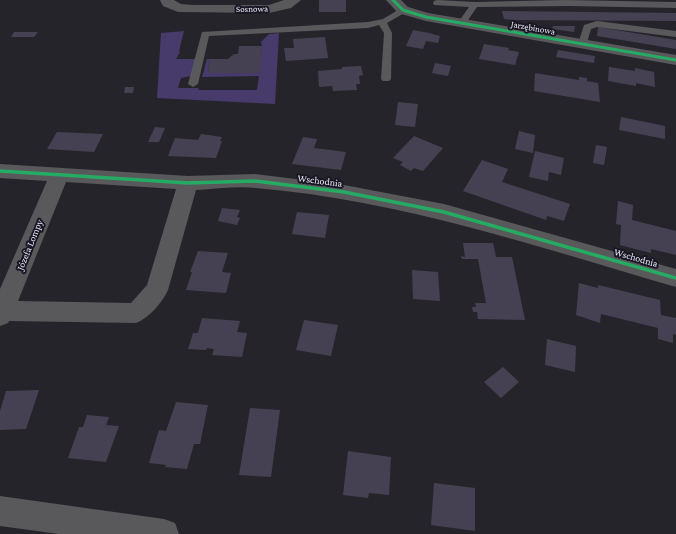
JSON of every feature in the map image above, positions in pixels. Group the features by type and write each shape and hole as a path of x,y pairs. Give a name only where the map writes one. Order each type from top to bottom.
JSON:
{"street":[{"name":"Sosnowa","path":"167,0 168,3 178,8 208,9 269,9 286,5 294,0"},
{"name":"Sosnowa","path":"208,9 220,7 233,0"},
{"name":"Jarzębinowa","path":"398,5 426,18 676,60"},
{"name":"Wschodnia","path":"0,171 188,183 255,181 344,192 436,210 676,278"},
{"name":"Józefa Lompy","path":"1,313 59,175"},
{"path":"1,313 136,313 157,290 188,183"},
{"path":"0,511 164,534"}],"lane":[{"path":"437,3 475,6 569,2 676,5"},
{"path":"193,84 205,34 368,25 382,22 394,17 398,5"},
{"path":"461,24 475,6"},
{"path":"382,22 388,33 386,78"},
{"path":"582,44 587,27 597,24 676,34"}],"shaded area":[{"path":"184,31 180,52 176,59 196,59 191,76 181,78 178,88 199,88 198,90 257,90 259,76 202,77 207,59 210,59 208,73 259,73 262,46 261,42 269,34 279,33 275,104 157,98 161,33"}],"building":[{"path":"319,0 346,0 346,12 319,12"},
{"path":"502,11 676,13 676,21 512,20 504,19"},
{"path":"553,26 575,26 574,32 552,29"},
{"path":"598,27 676,40 676,49 597,36"},
{"path":"413,30 440,36 438,43 426,41 423,49 406,46"},
{"path":"14,32 38,32 34,37 11,37"},
{"path":"325,37 328,58 286,61 284,48 294,48 293,39"},
{"path":"484,44 509,48 508,50 519,52 515,65 479,59"},
{"path":"239,46 262,46 260,73 208,73 210,59 228,59 234,54 238,54"},
{"path":"558,50 595,56 594,63 556,57"},
{"path":"435,63 451,66 448,76 432,73"},
{"path":"361,66 363,75 359,76 360,84 356,84 357,90 333,91 332,86 319,87 318,71 342,69 342,67"},
{"path":"609,67 635,71 635,68 654,72 655,87 636,83 636,86 608,81"},
{"path":"535,73 579,80 579,77 587,78 587,81 598,83 600,102 534,91"},
{"path":"125,87 134,87 133,93 124,93"},
{"path":"398,102 418,104 415,127 395,125"},
{"path":"621,117 665,126 665,139 619,130"},
{"path":"155,127 165,128 159,142 148,142"},
{"path":"519,131 535,135 533,153 515,149"},
{"path":"57,132 103,134 94,152 47,149"},
{"path":"201,134 222,137 216,158 168,156 175,138 198,140"},
{"path":"414,136 443,148 423,171 414,168 411,171 400,165 403,162 393,158"},
{"path":"303,137 317,139 314,148 346,152 341,170 292,164"},
{"path":"596,145 607,147 604,165 593,163"},
{"path":"535,151 564,158 561,175 549,172 548,181 529,177"},
{"path":"482,160 508,169 502,182 570,204 564,221 547,216 546,220 463,191"},
{"path":"618,201 633,205 632,220 676,231 676,255 651,249 651,253 620,245 621,225 616,224"},
{"path":"222,208 240,210 237,217 240,218 237,225 218,221"},
{"path":"297,212 329,215 325,238 292,234"},
{"path":"463,243 493,243 496,257 512,257 525,320 478,319 477,312 473,312 472,307 476,307 475,303 486,303 478,259 462,259 461,256 465,257"},
{"path":"198,251 228,253 222,272 231,273 226,293 186,290 192,272 190,272"},
{"path":"412,270 438,272 440,301 413,299"},
{"path":"579,283 598,288 598,285 660,300 661,315 676,318 676,335 673,334 673,343 658,339 658,328 601,314 600,323 576,315"},
{"path":"202,318 240,321 237,332 247,333 242,357 212,355 214,349 188,349 193,333 198,333"},
{"path":"304,320 338,325 331,356 296,350"},
{"path":"547,339 576,346 575,372 545,365"},
{"path":"503,367 519,382 501,398 484,382"},
{"path":"39,390 26,429 0,430 0,411 6,391"},
{"path":"176,402 208,405 200,444 194,444 187,469 165,467 166,465 149,463 159,430 166,431"},
{"path":"250,408 280,410 271,477 239,475"},
{"path":"87,415 109,417 106,425 119,426 106,462 68,458 79,427 83,427"},
{"path":"348,451 391,457 389,495 369,493 368,498 343,495"},
{"path":"434,483 475,488 475,531 431,525"}],"cycle path":[{"path":"393,0 403,10 426,17 676,60"},
{"path":"0,171 188,183 255,181 344,192 444,212 676,278"}]}
